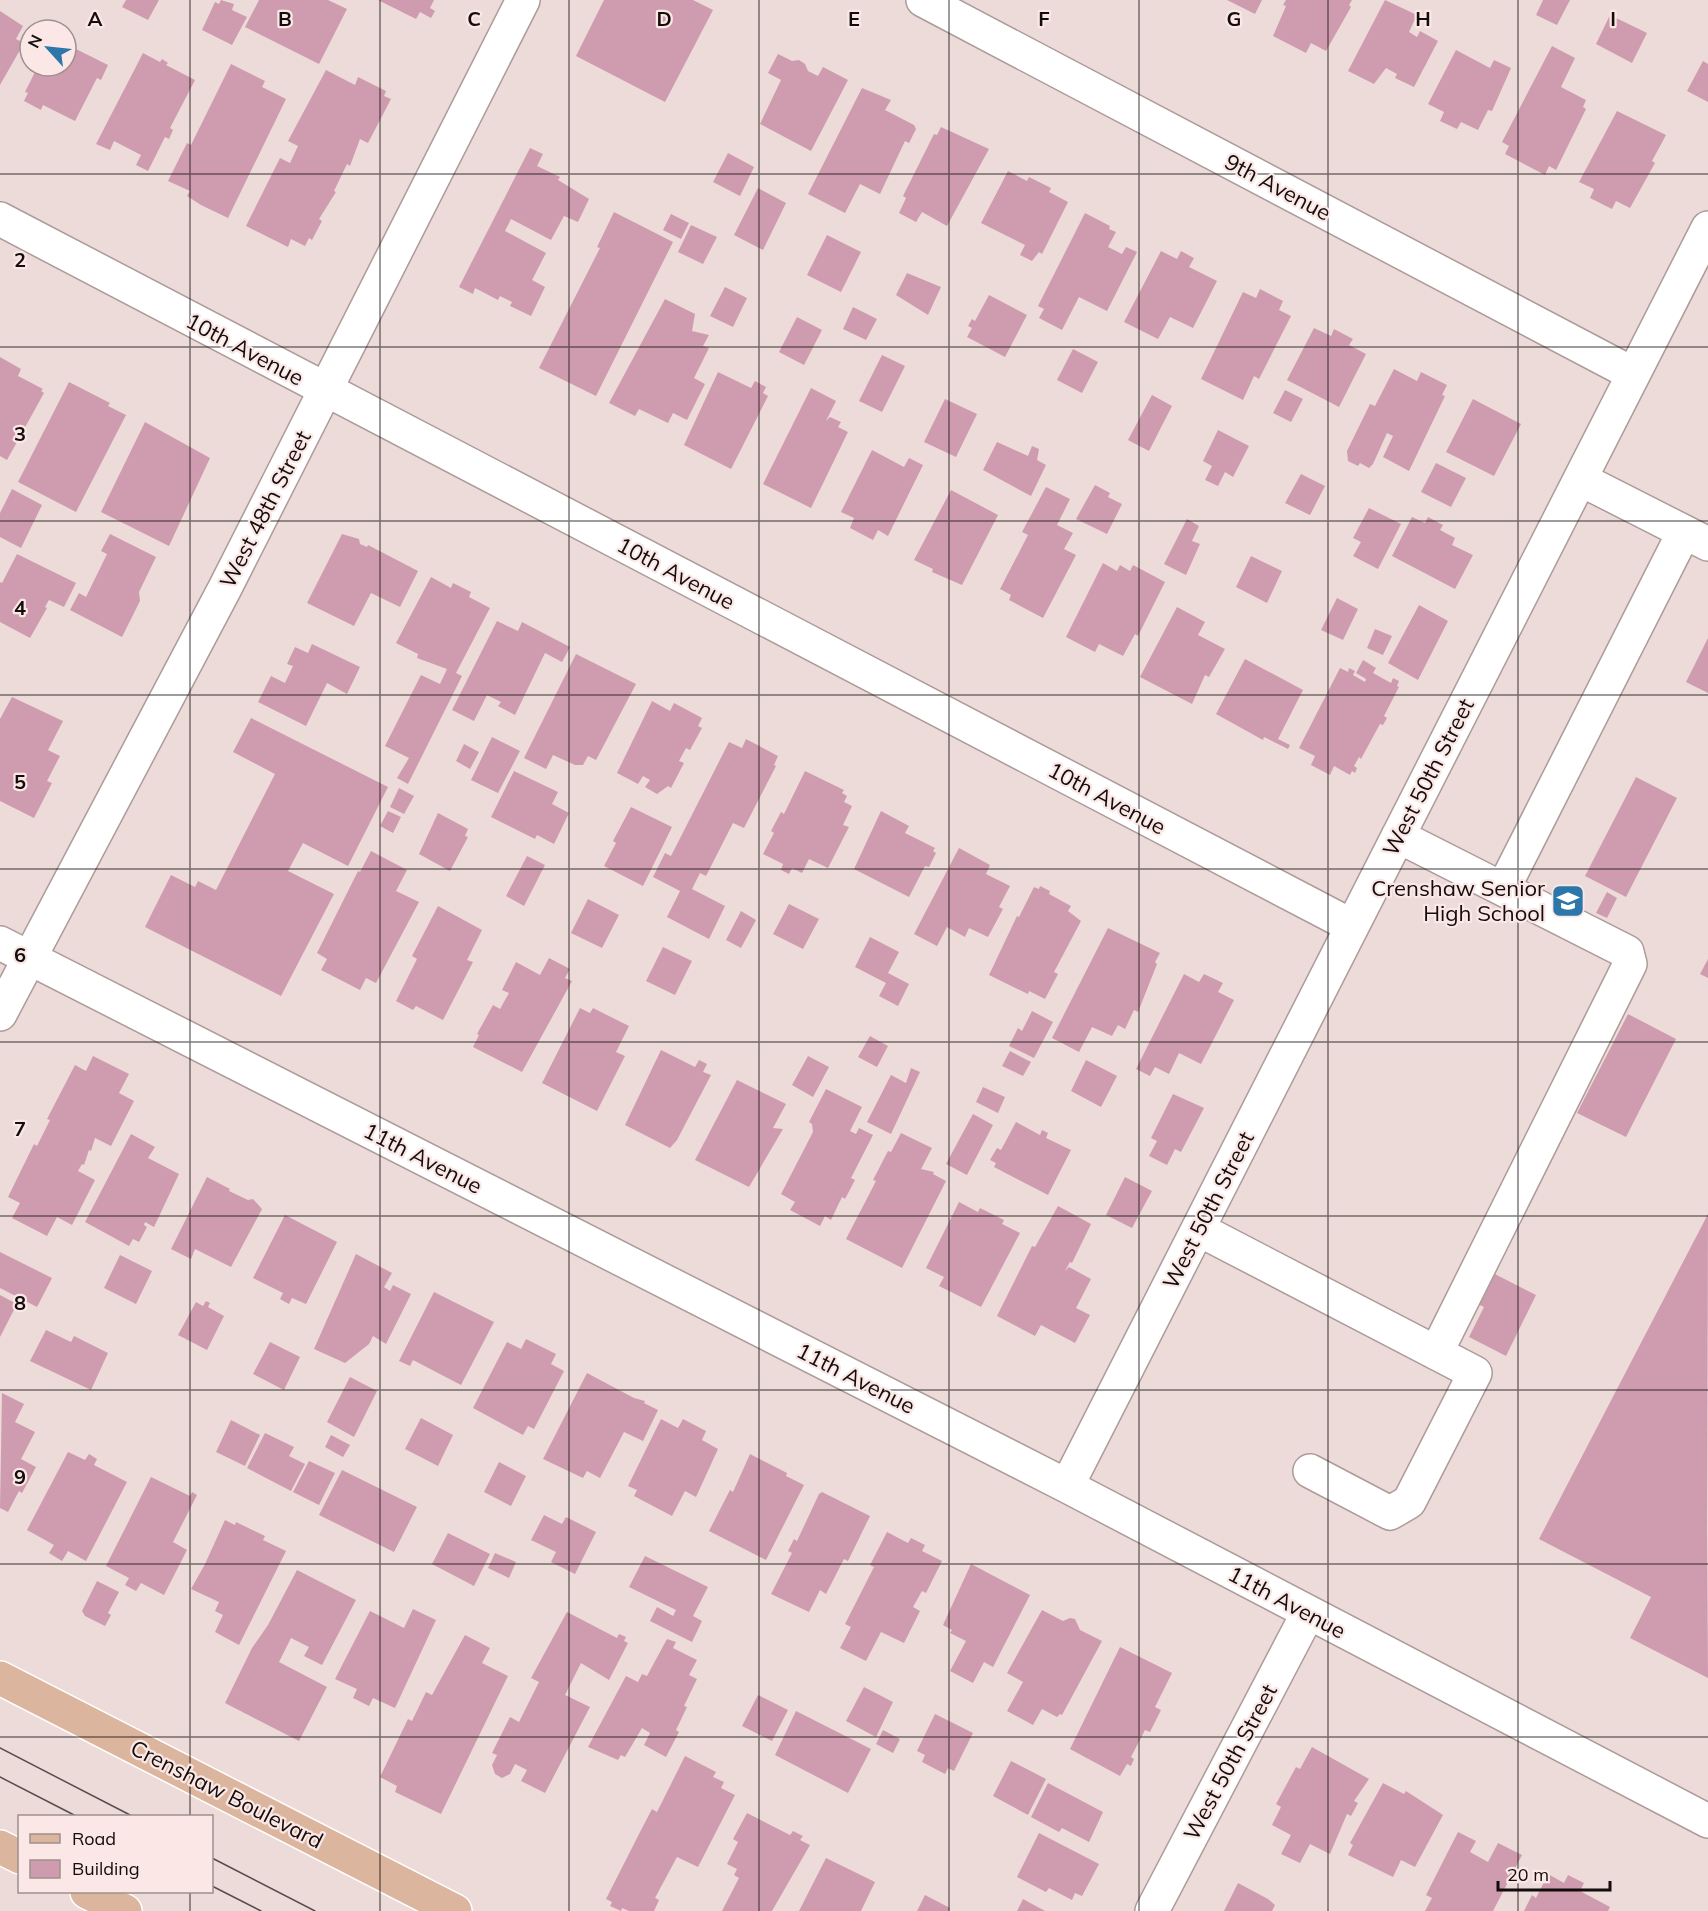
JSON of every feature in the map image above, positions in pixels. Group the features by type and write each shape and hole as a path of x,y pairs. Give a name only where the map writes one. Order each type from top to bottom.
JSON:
{"main road":[{"name":"Crenshaw Boulevard","path":"0,1678 454,1911"},
{"path":"0,1847 18,1856"},
{"path":"89,1893 125,1911"}],"street":[{"name":"West 48th Street","path":"0,1014 225,588 523,0"},
{"name":"9th Avenue","path":"923,0 1634,374"},
{"name":"10th Avenue","path":"0,219 325,391 1352,926"},
{"name":"West 50th Street","path":"1067,1486 1708,228"},
{"path":"1503,889 1696,538 1580,479"},
{"path":"1398,836 1627,952 1630,964 1436,1353"},
{"name":"11th Avenue","path":"0,943 1067,1486 1308,1614 1708,1821"},
{"path":"1198,1229 1475,1373 1409,1502 1390,1513 1310,1471"},
{"name":"West 50th Street","path":"1152,1911 1308,1614"}],"building":[{"path":"126,0 159,0 148,20 122,7"},
{"path":"221,0 234,4 232,10 247,17 232,45 202,30 215,2 219,4"},
{"path":"259,0 328,0 347,9 319,64 245,27"},
{"path":"378,0 434,0 430,8 435,11 431,18 420,12 416,19"},
{"path":"604,0 693,0 713,10 665,102 576,56"},
{"path":"1227,0 1262,0 1255,14"},
{"path":"1286,0 1352,0 1349,5 1351,7 1326,51 1311,43 1306,53 1273,36 1286,6 1283,5"},
{"path":"1385,0 1417,15 1409,32 1417,37 1420,31 1438,41 1414,87 1395,78 1397,74 1386,68 1374,84 1348,71"},
{"path":"1543,0 1570,0 1557,25 1536,15"},
{"path":"0,11 18,23 16,39 18,40 18,54 0,85"},
{"path":"1610,15 1647,33 1632,63 1596,44"},
{"path":"1552,46 1575,58 1561,87 1586,100 1583,107 1586,109 1556,170 1549,166 1545,175 1505,154 1509,146 1502,142"},
{"path":"78,50 108,65 101,80 97,78 75,121 43,105 41,110 24,101 28,93 25,92 32,78 78,78"},
{"path":"1456,50 1490,68 1494,60 1511,68 1492,111 1488,110 1478,130 1461,122 1457,129 1440,121 1444,112 1428,104"},
{"path":"143,53 160,62 162,59 168,63 166,65 195,80 170,128 173,130 169,139 165,137 148,171 136,165 141,155 114,141 110,150 96,144"},
{"path":"778,54 792,61 799,60 805,64 808,71 818,76 823,67 848,80 811,151 760,124 781,80 768,73"},
{"path":"1703,61 1708,64 1708,102 1687,91"},
{"path":"231,64 265,81 262,87 286,99 228,218 201,205 187,196 190,191 168,181 187,143 191,145"},
{"path":"326,70 355,85 358,77 386,91 384,96 391,99 368,143 360,139 350,166 347,164 334,191 336,192 319,219 322,221 312,240 309,238 305,246 291,239 288,247 246,226 280,158 290,163 298,146 288,141"},
{"path":"862,88 891,100 885,110 914,125 916,129 909,143 905,141 880,194 860,184 845,213 808,194"},
{"path":"1617,111 1666,135 1652,161 1655,163 1630,208 1616,201 1612,209 1590,198 1594,189 1579,182"},
{"path":"941,127 989,149 947,226 922,212 916,222 899,213 906,198 903,196 934,134 937,135"},
{"path":"530,148 543,154 537,166 560,177 558,180 589,199 578,222 564,216 551,240 511,219 505,231 546,253 532,280 545,287 531,316 510,306 512,302 500,296 498,300 475,288 473,294 459,287"},
{"path":"728,153 754,167 740,196 713,182"},
{"path":"1008,171 1027,181 1029,177 1051,188 1049,192 1068,202 1042,254 1039,252 1032,261 1020,255 1025,245 981,223"},
{"path":"758,188 786,203 763,250 734,235"},
{"path":"614,212 673,242 596,396 539,368 600,248 597,247"},
{"path":"1085,213 1110,226 1109,229 1116,232 1108,247 1122,254 1126,247 1137,252 1107,311 1079,297 1062,330 1039,318 1044,309 1038,306"},
{"path":"671,214 689,223 681,239 663,230"},
{"path":"691,225 717,237 703,264 678,252"},
{"path":"827,235 861,252 841,292 807,275"},
{"path":"1161,251 1177,259 1181,251 1194,258 1189,267 1217,281 1193,328 1170,317 1158,339 1124,322"},
{"path":"907,273 941,287 928,315 896,295"},
{"path":"725,287 747,298 733,327 710,316"},
{"path":"1260,289 1283,301 1279,310 1291,316 1259,379 1254,376 1243,400 1201,379 1243,292 1256,298"},
{"path":"989,295 1027,315 1005,357 967,337 972,328 968,326 972,319 975,321"},
{"path":"665,299 695,314 692,331 709,335 703,346 709,348 694,378 705,384 687,420 673,413 668,423 639,409 635,416 609,403"},
{"path":"853,307 877,319 866,340 843,329"},
{"path":"797,317 822,330 804,365 779,352"},
{"path":"1314,328 1331,336 1334,329 1353,339 1349,345 1366,354 1339,407 1287,380"},
{"path":"1073,349 1098,362 1082,393 1057,380"},
{"path":"882,355 905,366 882,412 859,401"},
{"path":"0,357 21,369 18,376 43,389 41,391 44,393 7,460 0,456"},
{"path":"1394,369 1417,381 1421,372 1447,385 1442,395 1445,396 1409,471 1383,457 1393,436 1387,433 1373,464 1369,468 1360,463 1358,466 1348,461 1347,451 1370,404 1375,406"},
{"path":"718,372 751,388 755,381 766,387 763,393 768,396 731,469 684,445"},
{"path":"69,382 110,403 108,406 126,415 76,512 18,482"},
{"path":"811,388 836,401 826,421 830,417 841,422 838,427 848,432 811,508 763,484"},
{"path":"1285,390 1303,399 1291,422 1273,413"},
{"path":"1152,395 1172,406 1149,451 1128,440"},
{"path":"945,399 977,414 956,457 924,442"},
{"path":"1473,399 1521,424 1494,476 1446,452"},
{"path":"145,422 210,458 169,546 101,512"},
{"path":"1218,430 1249,446 1233,477 1225,472 1218,486 1205,480 1212,466 1203,461"},
{"path":"997,442 1028,456 1032,446 1039,449 1037,460 1046,465 1031,496 983,470"},
{"path":"872,450 904,467 909,458 923,465 888,536 878,530 873,540 850,528 854,518 841,512"},
{"path":"1436,463 1466,478 1451,507 1421,492"},
{"path":"1301,474 1325,486 1310,515 1285,503"},
{"path":"1095,485 1110,493 1108,497 1122,504 1107,534 1076,519"},
{"path":"1046,487 1070,499 1057,525 1073,533 1064,549 1076,555 1043,618 1009,600 1011,595 1000,589 1028,535 1022,532"},
{"path":"12,489 42,505 21,548 0,537 0,513"},
{"path":"951,490 998,515 962,585 932,572 933,569 914,560"},
{"path":"1369,508 1401,524 1378,569 1353,556 1361,542 1353,538"},
{"path":"1412,517 1425,523 1428,517 1443,525 1440,530 1455,538 1452,545 1473,555 1455,589 1392,556"},
{"path":"1187,519 1199,526 1192,541 1200,544 1186,575 1164,564"},
{"path":"110,534 156,557 139,592 140,601 122,637 70,610 79,593 86,597 107,554 101,551"},
{"path":"342,534 359,539 360,544 367,547 368,545 418,571 400,607 371,593 354,626 307,603"},
{"path":"17,554 76,583 64,607 49,600 30,638 0,622 0,582 2,583"},
{"path":"1251,556 1282,571 1267,603 1236,587"},
{"path":"1103,563 1117,571 1120,565 1130,571 1133,565 1165,582 1138,636 1135,634 1123,656 1099,644 1095,652 1066,637"},
{"path":"431,577 451,588 453,583 471,592 469,597 490,608 456,673 462,676 408,784 397,778 409,758 385,746 421,675 440,684 447,669 417,658 418,654 396,643"},
{"path":"1337,598 1358,609 1343,640 1321,630"},
{"path":"1419,605 1448,621 1418,680 1388,663"},
{"path":"1177,607 1205,622 1198,635 1225,649 1209,677 1205,675 1192,704 1140,677"},
{"path":"497,621 518,631 522,622 570,647 562,662 545,653 515,715 498,706 501,702 487,695 474,721 452,710"},
{"path":"1375,629 1392,636 1383,655 1367,648"},
{"path":"1708,638 1708,693 1686,682"},
{"path":"312,644 360,667 347,694 327,683 306,726 258,702 271,676 285,683 293,666 287,664 295,647 308,653"},
{"path":"576,654 636,684 596,760 588,756 583,765 575,765 553,755 546,769 524,758"},
{"path":"1245,659 1303,690 1278,739 1290,745 1288,749 1264,737 1263,740 1216,714"},
{"path":"1363,660 1376,668 1373,673 1391,683 1393,678 1399,681 1397,686 1399,687 1384,716 1387,718 1383,725 1380,724 1361,759 1359,757 1354,766 1357,768 1355,773 1352,771 1350,775 1334,766 1330,775 1311,765 1315,756 1299,748 1340,668 1348,672 1349,668 1355,671 1353,675 1365,682 1366,679 1356,673"},
{"path":"12,697 63,721 48,750 60,756 47,781 52,783 34,818 0,801 0,719"},
{"path":"652,701 670,711 674,703 702,718 698,726 702,728 690,750 686,748 679,761 684,763 671,788 668,786 657,794 645,787 650,780 643,776 638,784 617,773"},
{"path":"251,718 388,787 348,866 303,843 288,871 334,894 281,996 145,927 171,875 195,887 198,881 216,890 275,774 233,752"},
{"path":"492,737 520,751 498,793 471,780"},
{"path":"746,739 778,756 774,765 776,766 744,828 733,823 706,876 700,873 692,889 725,906 709,939 667,917 680,891 653,877 665,853 671,856 729,742 742,748"},
{"path":"464,744 479,752 470,769 456,761"},
{"path":"514,771 558,792 552,804 569,813 554,844 537,835 535,839 491,817"},
{"path":"805,771 844,790 842,793 847,796 844,802 852,806 843,825 849,827 828,868 809,859 802,873 792,868 789,874 781,870 783,864 763,854 774,833 771,831 781,812 784,814"},
{"path":"1636,777 1677,798 1626,897 1585,876"},
{"path":"399,788 414,796 404,814 390,807"},
{"path":"631,807 672,827 643,886 604,866 616,843 613,841"},
{"path":"388,811 401,817 393,833 380,826"},
{"path":"881,811 909,826 905,833 935,848 933,851 936,853 929,867 925,866 909,897 854,869"},
{"path":"438,813 468,829 465,836 468,837 450,871 419,854"},
{"path":"959,848 990,865 986,874 1010,886 999,907 1003,909 988,937 969,928 965,937 947,927 937,946 914,934"},
{"path":"371,851 407,870 396,891 419,902 376,983 366,978 360,990 321,970 327,959 317,953 358,871 360,872"},
{"path":"527,856 545,865 524,906 506,896"},
{"path":"1040,886 1050,891 1049,894 1071,906 1068,911 1081,921 1054,972 1058,974 1045,999 1029,991 1028,994 989,975 1017,916 1019,917 1034,887 1039,889"},
{"path":"1607,892 1617,898 1607,918 1596,913"},
{"path":"588,899 619,915 602,948 571,933"},
{"path":"789,904 819,919 803,949 773,934"},
{"path":"438,906 482,930 467,960 473,962 443,1020 416,1006 413,1010 396,1001 417,959 412,956"},
{"path":"741,911 756,920 741,948 726,940"},
{"path":"1108,928 1160,953 1138,1012 1134,1010 1125,1029 1118,1025 1112,1036 1092,1027 1079,1052 1052,1038"},
{"path":"870,937 899,952 888,973 909,984 898,1006 879,996 886,983 855,967"},
{"path":"663,947 692,961 675,995 646,981"},
{"path":"549,958 570,969 565,978 572,981 522,1072 473,1047 479,1035 477,1034 493,1005 500,1009 509,993 502,990 516,962 540,975"},
{"path":"1708,959 1708,978 1700,974"},
{"path":"1184,974 1199,982 1204,974 1223,983 1218,992 1234,1000 1201,1064 1179,1053 1169,1074 1155,1067 1150,1076 1136,1069"},
{"path":"580,1008 590,1013 593,1008 629,1026 616,1052 625,1056 597,1111 542,1083"},
{"path":"1032,1011 1053,1022 1034,1058 1009,1046 1018,1028 1022,1031"},
{"path":"1628,1014 1676,1039 1626,1137 1577,1113"},
{"path":"870,1036 888,1046 877,1067 858,1057"},
{"path":"661,1050 695,1067 699,1060 707,1064 703,1072 711,1075 677,1140 670,1148 625,1125"},
{"path":"1010,1051 1031,1062 1023,1076 1002,1066"},
{"path":"93,1056 129,1074 119,1093 134,1101 111,1146 95,1138 84,1165 82,1164 78,1171 95,1180 72,1225 57,1217 47,1236 12,1218 20,1203 8,1197 34,1144 37,1146 50,1120 47,1119 75,1065 86,1071"},
{"path":"808,1056 829,1067 813,1097 792,1085"},
{"path":"1086,1060 1117,1076 1101,1107 1071,1091"},
{"path":"911,1068 920,1072 891,1134 867,1122 891,1075 906,1083"},
{"path":"737,1080 786,1104 773,1128 783,1129 749,1187 695,1160"},
{"path":"983,1087 1005,1097 998,1113 976,1102"},
{"path":"826,1089 862,1107 850,1131 856,1134 859,1128 873,1135 851,1178 855,1180 845,1199 842,1197 831,1220 825,1216 820,1226 790,1210 795,1202 781,1194 813,1132 812,1124 809,1122"},
{"path":"1173,1094 1204,1108 1181,1152 1175,1149 1167,1165 1149,1156 1157,1141 1151,1138"},
{"path":"973,1114 993,1125 967,1175 946,1164"},
{"path":"1016,1122 1040,1135 1042,1130 1048,1133 1046,1138 1071,1150 1048,1195 994,1167 996,1163 990,1160 997,1148 1001,1150"},
{"path":"901,1133 932,1148 921,1169 934,1172 933,1174 946,1181 902,1268 846,1239 876,1181 873,1180 888,1151 891,1152"},
{"path":"131,1134 155,1147 148,1158 179,1174 154,1227 145,1222 144,1225 147,1227 139,1242 133,1239 129,1246 85,1222"},
{"path":"207,1177 230,1189 229,1191 248,1200 253,1199 262,1209 231,1267 195,1249 191,1259 171,1249"},
{"path":"1125,1177 1152,1191 1132,1228 1106,1215"},
{"path":"959,1202 978,1212 980,1208 1004,1220 1002,1224 1020,1233 981,1307 939,1286 944,1277 926,1268"},
{"path":"1058,1206 1091,1224 1072,1263 1070,1262 1065,1271 1069,1267 1091,1279 1076,1308 1090,1315 1075,1343 1041,1325 1035,1336 997,1316 1032,1246 1035,1247"},
{"path":"1708,1214 1708,1678 1630,1638 1651,1597 1539,1539"},
{"path":"285,1215 337,1242 306,1304 292,1298 289,1304 280,1299 283,1293 253,1278"},
{"path":"0,1252 52,1278 37,1307 0,1288"},
{"path":"356,1254 392,1273 384,1287 390,1291 393,1285 411,1294 386,1344 373,1336 369,1344 345,1363 314,1349"},
{"path":"120,1255 152,1271 136,1304 104,1288"},
{"path":"1487,1270 1536,1295 1506,1356 1469,1337 1484,1307 1471,1301"},
{"path":"434,1292 494,1322 461,1385 413,1360 410,1366 399,1361"},
{"path":"0,1295 17,1304 0,1337"},
{"path":"206,1301 210,1303 208,1307 224,1316 207,1350 178,1335 196,1302 203,1306"},
{"path":"46,1330 71,1342 74,1336 108,1353 91,1390 30,1361"},
{"path":"526,1339 556,1354 551,1364 564,1371 534,1429 528,1426 523,1435 473,1408 507,1342 521,1349"},
{"path":"270,1342 300,1357 284,1390 253,1374"},
{"path":"587,1373 634,1398 645,1401 644,1403 658,1410 643,1441 624,1432 600,1478 587,1471 583,1478 543,1459"},
{"path":"350,1377 377,1391 354,1437 327,1422"},
{"path":"2,1393 24,1404 15,1422 35,1432 21,1459 36,1467 22,1493 19,1491 8,1512 0,1508"},
{"path":"421,1418 453,1435 438,1466 405,1449"},
{"path":"661,1419 678,1428 683,1419 706,1431 702,1440 718,1449 696,1497 685,1491 672,1516 634,1496 637,1490 628,1486"},
{"path":"231,1420 260,1435 245,1466 216,1452"},
{"path":"265,1433 294,1447 289,1456 305,1464 291,1491 247,1468"},
{"path":"331,1435 350,1445 343,1457 325,1447"},
{"path":"68,1452 85,1460 89,1454 97,1459 94,1465 127,1482 86,1561 68,1551 62,1561 49,1553 54,1545 27,1530"},
{"path":"750,1454 787,1473 786,1476 804,1485 766,1560 709,1531 730,1490 733,1492"},
{"path":"309,1461 335,1473 319,1505 293,1492"},
{"path":"499,1462 526,1476 511,1506 484,1492"},
{"path":"342,1470 417,1507 394,1552 319,1515"},
{"path":"151,1477 190,1496 192,1492 197,1495 173,1542 187,1550 164,1595 141,1583 136,1591 125,1585 129,1578 106,1566"},
{"path":"822,1492 870,1516 848,1561 844,1559 826,1594 820,1590 809,1612 771,1594 792,1553 788,1551 794,1539 797,1541"},
{"path":"544,1515 562,1524 566,1517 596,1532 575,1574 551,1562 556,1552 531,1540"},
{"path":"225,1520 235,1525 236,1522 265,1536 263,1540 286,1551 239,1645 215,1632 223,1615 215,1611 219,1602 191,1589"},
{"path":"887,1532 908,1543 911,1538 925,1545 922,1551 942,1561 926,1593 922,1591 913,1607 920,1611 904,1643 881,1632 866,1661 840,1648 851,1627 845,1624 874,1567 870,1565"},
{"path":"448,1533 490,1554 474,1586 432,1564"},
{"path":"495,1553 516,1562 509,1578 488,1568"},
{"path":"645,1556 708,1587 693,1616 702,1621 692,1642 650,1621 657,1607 673,1616 676,1610 629,1587"},
{"path":"971,1564 1030,1595 993,1667 984,1662 973,1683 950,1671 966,1641 950,1633 952,1630 943,1625"},
{"path":"297,1570 356,1600 322,1665 304,1656 309,1647 291,1638 279,1662 327,1687 299,1741 225,1703 252,1648 268,1625"},
{"path":"97,1581 119,1592 108,1613 111,1615 105,1626 85,1616 82,1611"},
{"path":"413,1609 436,1620 395,1708 373,1698 369,1706 353,1698 357,1689 335,1679 370,1611 404,1628"},
{"path":"1042,1610 1063,1621 1070,1618 1075,1619 1080,1630 1102,1641 1062,1715 1057,1717 1042,1709 1033,1725 1007,1711 1023,1682 1007,1673"},
{"path":"567,1612 617,1638 619,1634 626,1637 624,1641 628,1643 609,1680 581,1663 565,1695 590,1707 545,1793 521,1781 527,1770 515,1764 510,1774 502,1778 495,1774 492,1765 497,1755 492,1753 510,1717 519,1722 539,1682 531,1678"},
{"path":"465,1635 490,1648 482,1663 508,1676 441,1814 395,1792 397,1786 380,1777 408,1719 412,1721 426,1692 432,1695"},
{"path":"667,1639 676,1642 673,1648 697,1660 689,1675 697,1679 684,1706 687,1707 676,1730 679,1732 666,1757 644,1745 650,1733 642,1728 625,1757 621,1755 618,1760 588,1747 626,1676 638,1682 642,1674 647,1676"},
{"path":"1120,1647 1172,1673 1155,1707 1161,1710 1150,1732 1145,1730 1131,1757 1134,1759 1131,1766 1127,1764 1120,1776 1070,1749"},
{"path":"864,1687 893,1702 876,1737 846,1721"},
{"path":"758,1695 788,1710 772,1741 742,1726"},
{"path":"796,1711 871,1749 848,1793 775,1755"},
{"path":"935,1714 973,1733 954,1771 948,1768 945,1774 922,1762 925,1755 917,1751"},
{"path":"883,1730 900,1739 893,1753 876,1744"},
{"path":"1312,1747 1369,1779 1354,1801 1358,1803 1351,1816 1347,1814 1330,1854 1310,1844 1300,1863 1281,1854 1291,1835 1272,1825 1281,1807 1276,1804 1296,1767 1300,1769"},
{"path":"685,1756 716,1772 713,1777 724,1782 721,1788 735,1795 698,1867 677,1857 655,1898 659,1900 654,1911 629,1911 622,1908 621,1911 610,1906 612,1902 606,1899 652,1809 657,1812"},
{"path":"1011,1761 1046,1779 1028,1815 993,1796"},
{"path":"1048,1783 1103,1812 1089,1842 1062,1828 1059,1832 1031,1817"},
{"path":"1383,1783 1404,1794 1406,1791 1443,1815 1415,1867 1401,1860 1393,1877 1348,1855 1353,1845 1350,1843"},
{"path":"747,1813 790,1835 793,1831 803,1836 800,1840 810,1845 772,1911 722,1911 739,1878 734,1875 737,1869 727,1864 738,1842 733,1839"},
{"path":"1458,1832 1476,1841 1470,1852 1488,1862 1498,1843 1522,1855 1493,1911 1425,1911 1432,1898 1426,1895"},
{"path":"1039,1833 1099,1864 1082,1896 1075,1893 1072,1900 1049,1888 1046,1892 1017,1877"},
{"path":"826,1858 875,1882 861,1911 799,1911"},
{"path":"1548,1874 1564,1883 1568,1875 1584,1883 1580,1891 1610,1907 1608,1911 1524,1911 1532,1895 1536,1898"},
{"path":"1238,1883 1268,1899 1275,1905 1272,1911 1224,1911"},
{"path":"925,1895 950,1908 949,1911 917,1911"},
{"path":"1023,1899 1045,1911 1017,1911"}],"tram line":[{"path":"0,1748 130,1815"},
{"path":"0,1777 74,1815"},
{"path":"213,1859 315,1911"},
{"path":"213,1887 261,1911"}],"place":[{"name":"Crenshaw Senior High School","path":"1568,901"}]}
